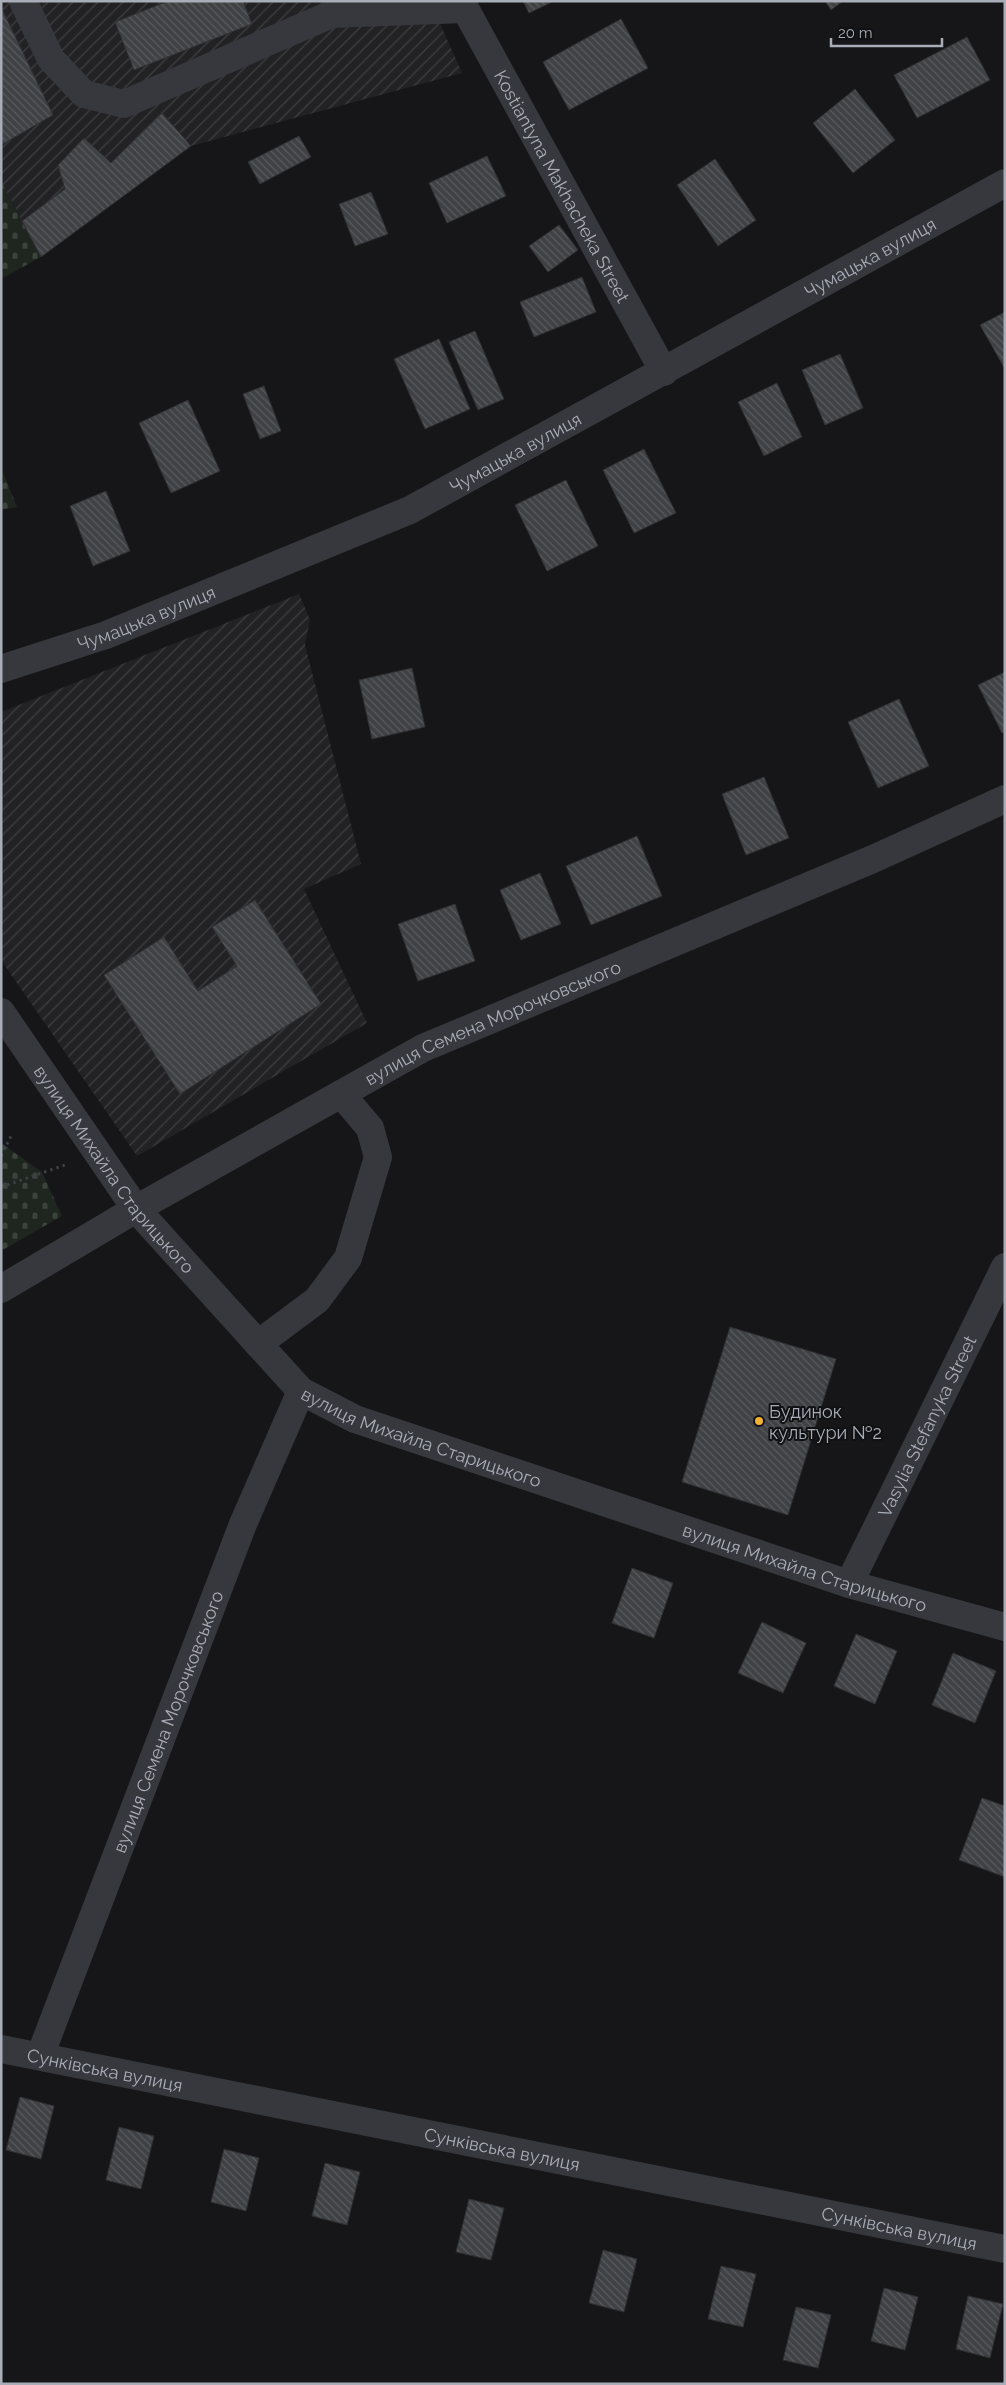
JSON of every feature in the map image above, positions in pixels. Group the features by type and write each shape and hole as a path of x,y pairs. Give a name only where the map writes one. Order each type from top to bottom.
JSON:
{"street":[{"path":"23,1 51,59 84,94 124,104 332,14 463,5"},
{"name":"Kostiantyna Makhacheka Street","path":"463,5 664,372"},
{"name":"Чумацька вулиця","path":"1,669 106,635 410,510 1005,183"},
{"name":"вулиця Семена Морочковського","path":"1,1289 136,1209 422,1048 873,859 1005,799"},
{"name":"вулиця Михайла Старицького","path":"1,1012 136,1209 301,1391 355,1419 849,1584 1005,1627"},
{"path":"258,1344 317,1300 348,1258 378,1157 370,1128 341,1094"},
{"name":"Vasylia Stefanyka Street","path":"849,1584 1005,1266"},
{"name":"вулиця Семена Морочковського","path":"40,2056 243,1524 301,1391"},
{"name":"Сунківська вулиця","path":"1,2049 1005,2249"}],"path":[{"path":"1,1156 12,1134"},
{"path":"1,1187 66,1165"}],"shaded area":[{"path":"1,1 430,1 462,73 191,146 41,257 1,181"},
{"path":"299,594 310,620 305,645 361,864 304,889 367,1023 137,1156 1,960 1,712"}],"green space":[{"path":"1,181 41,257 1,279"},
{"path":"1,467 17,507 1,510"},
{"path":"1,1143 42,1172 62,1216 1,1251"}],"building":[{"path":"168,1 243,1 252,24 134,70 115,22"},
{"path":"523,1 554,1 529,13"},
{"path":"825,1 843,1 831,10"},
{"path":"1,7 53,115 1,145"},
{"path":"621,19 648,68 569,110 543,62"},
{"path":"967,37 990,80 917,118 894,75"},
{"path":"855,89 895,140 853,173 813,123"},
{"path":"162,113 191,146 41,257 22,221 65,189 58,165 84,138 111,163"},
{"path":"299,136 311,157 260,184 248,162"},
{"path":"487,156 506,196 447,223 429,183"},
{"path":"715,159 756,220 718,246 677,185"},
{"path":"371,192 388,234 355,246 339,204"},
{"path":"559,225 578,250 548,272 529,246"},
{"path":"582,277 596,312 534,337 520,302"},
{"path":"1005,312 1005,369 980,325"},
{"path":"475,331 504,399 478,410 449,342"},
{"path":"439,339 470,409 425,429 394,359"},
{"path":"840,354 863,408 825,425 802,370"},
{"path":"777,383 802,437 764,456 738,402"},
{"path":"264,386 281,431 260,439 243,394"},
{"path":"188,400 220,471 171,493 139,423"},
{"path":"644,449 676,513 634,533 603,470"},
{"path":"566,480 598,546 547,571 515,505"},
{"path":"106,491 130,551 93,566 70,506"},
{"path":"412,668 425,727 372,739 359,680"},
{"path":"1005,672 1005,732 1002,733 978,685"},
{"path":"899,699 929,766 878,788 848,722"},
{"path":"764,777 789,838 746,855 722,794"},
{"path":"637,836 662,896 591,925 566,866"},
{"path":"540,873 561,924 521,940 500,890"},
{"path":"255,900 321,1004 180,1094 104,975 164,937 198,991 237,966 212,927"},
{"path":"455,904 475,961 418,981 398,924"},
{"name":"Будинок культури №2","path":"730,1327 836,1359 788,1515 682,1482"},
{"path":"632,1568 673,1583 654,1638 612,1623"},
{"path":"762,1622 806,1643 783,1693 738,1673"},
{"path":"856,1634 897,1651 875,1704 834,1686"},
{"path":"953,1653 996,1671 975,1723 932,1705"},
{"path":"982,1798 1005,1806 1005,1877 959,1860"},
{"path":"20,2097 54,2106 41,2159 6,2150"},
{"path":"119,2127 154,2136 141,2189 106,2180"},
{"path":"224,2149 259,2158 246,2211 211,2202"},
{"path":"325,2163 360,2172 347,2225 312,2216"},
{"path":"469,2199 504,2208 491,2260 456,2252"},
{"path":"603,2250 637,2259 624,2312 589,2303"},
{"path":"721,2266 756,2274 743,2327 708,2319"},
{"path":"884,2288 918,2297 905,2350 871,2341"},
{"path":"968,2296 1003,2304 990,2358 956,2349"},
{"path":"796,2307 831,2315 818,2368 783,2360"}],"place":[{"name":"Будинок культури №2","path":"759,1421"}]}
